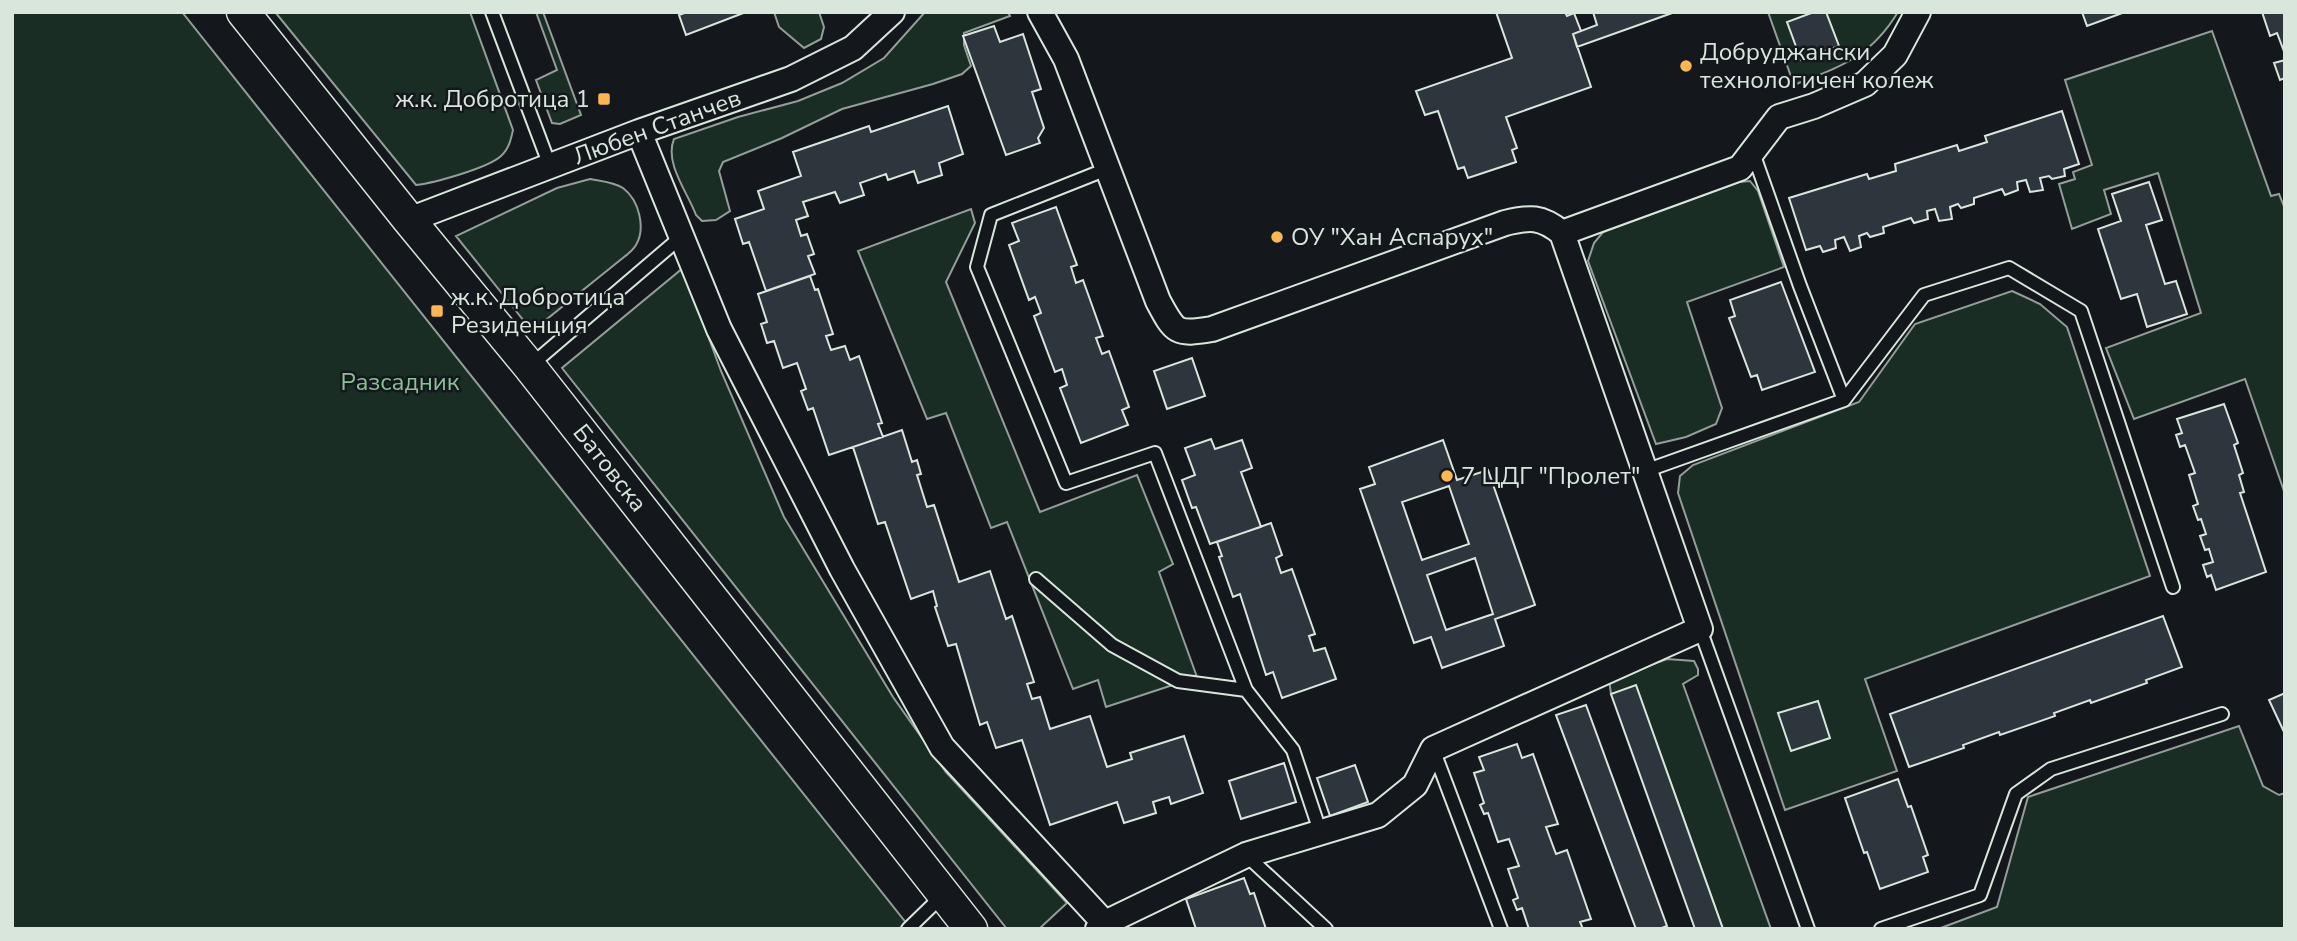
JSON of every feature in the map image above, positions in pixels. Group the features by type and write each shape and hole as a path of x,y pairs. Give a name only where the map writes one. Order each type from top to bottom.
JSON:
{"street":[{"name":"Батовска","path":"243,12 530,367 971,929"},
{"name":"Любен Станчев","path":"409,220 639,132 790,79 853,48 892,12"},
{"path":"639,132 719,329 842,569 942,747 1104,927 1246,855 1378,815 1415,785 1433,749 1700,629 1562,233 1549,223 1529,218 1506,223 1212,329 1187,333 1171,326 1158,301 1066,59 1040,12"},
{"path":"1562,233 1740,168 1779,117 1814,106 1865,84 1895,55 1918,12"}],"lane":[{"path":"492,12 550,166"},
{"path":"1752,150 1844,400"},
{"path":"1107,169 991,215 977,267 1066,484 1155,453 1246,690 1293,751 1320,831"},
{"path":"530,367 681,237"},
{"path":"1645,471 1844,400 1924,295 2009,268 2081,311 2173,587"},
{"path":"1036,579 1112,645 1178,681 1246,690"},
{"path":"1700,629 1808,929"},
{"path":"1881,929 1980,895 2016,794 2051,769 2222,714"},
{"path":"1433,749 1501,929"},
{"path":"1246,855 1326,929"},
{"path":"908,929 944,894"}],"green space":[{"name":"Разсадник","path":"12,12 182,12 911,929 12,929"},
{"path":"275,12 470,12 513,130 506,150 494,161 473,170 416,185"},
{"path":"536,12 543,12 581,115 560,124 552,123 536,80 557,70"},
{"path":"774,12 819,12 824,27 821,39 804,48 779,27"},
{"path":"925,12 1008,12 1010,16 964,33 964,45 971,66 962,74 842,109 723,162 719,171 730,211 716,220 702,221 696,215 674,168 674,139 738,117 798,101 842,83 884,58"},
{"path":"1768,12 1898,12 1877,40 1853,59 1794,85"},
{"path":"2212,31 2271,196 2279,194 2285,209 2285,494 2245,379 2134,419 2106,348 2201,313 2158,173 2104,190 2111,214 2072,229 2059,184 2075,179 2073,172 2092,165 2065,80"},
{"path":"590,179 615,184 629,193 639,215 639,238 629,253 532,331 456,236 557,188"},
{"path":"1750,181 1758,191 1784,267 1687,302 1722,408 1716,424 1686,437 1656,444 1588,261 1594,243 1603,232 1739,182"},
{"path":"971,209 975,223 946,282 1040,512 1137,475 1173,564 1159,572 1197,677 1106,707 1098,680 1073,689 1007,522 991,528 946,413 927,419 858,251"},
{"path":"683,268 721,371 784,517 893,697 946,772 1067,903 1039,929 1007,929 562,368"},
{"path":"2012,291 2040,304 2067,327 2150,576 1865,679 1897,771 1785,810 1678,493 1680,476 1693,465 1859,402 1915,324"},
{"path":"1667,659 1694,661 1698,669 1698,675 1683,684 1771,929 1723,929 1636,686 1611,694 1609,680"},
{"path":"2239,726 2263,786 2279,795 2285,793 2285,929 1938,929 1997,907 2028,797"}],"building":[{"path":"687,12 746,12 686,35 679,15"},
{"path":"1496,12 1565,12 1567,16 1574,13 1581,31 1573,34 1591,87 1506,117 1517,148 1512,150 1516,162 1468,178 1464,167 1458,169 1438,111 1425,115 1416,91 1512,58"},
{"path":"1593,12 1675,12 1577,47 1573,34 1597,25"},
{"path":"1814,12 1826,12 1839,46 1801,60 1787,22"},
{"path":"2082,12 2125,12 2087,26"},
{"path":"2262,12 2285,12 2285,54 2277,33 2270,36"},
{"path":"994,26 1000,42 1023,34 1041,89 1032,92 1044,128 1038,138 1040,143 1006,155 963,36"},
{"path":"2285,60 2285,78 2280,80 2274,63"},
{"path":"948,106 963,154 939,163 942,175 918,183 914,171 888,180 886,174 860,183 864,195 840,203 835,192 803,202 808,216 796,220 801,236 807,234 814,254 808,256 815,274 766,291 749,242 743,244 735,219 764,209 758,191 801,176 793,152 869,126 871,132"},
{"path":"2062,111 2079,164 2064,169 2065,176 2040,178 2043,190 2030,192 2026,180 2017,182 2018,190 2005,195 2002,189 1974,198 1974,204 1961,208 1958,204 1950,207 1952,219 1939,221 1935,209 1927,211 1928,219 1914,223 1911,218 1883,227 1884,233 1870,237 1867,233 1859,236 1861,247 1850,251 1844,237 1835,240 1836,248 1823,252 1820,246 1806,250 1789,198 1867,174 1869,179 1896,171 1895,164 1957,145 1959,151 1987,142 1985,136"},
{"path":"2149,182 2162,220 2146,225 2165,284 2176,281 2187,314 2147,327 2137,294 2121,299 2098,229 2121,221 2112,194"},
{"path":"1056,207 1077,265 1071,267 1076,283 1083,280 1103,336 1096,338 1102,354 1109,351 1129,407 1122,410 1128,425 1081,443 1060,388 1067,385 1062,369 1055,372 1034,316 1041,313 1035,297 1029,300 1009,245 1019,241 1012,223"},
{"path":"810,276 815,290 818,289 833,334 826,336 831,350 845,346 850,360 859,356 882,423 878,424 883,437 829,455 813,408 808,410 801,391 806,389 797,363 783,368 774,341 767,343 761,324 767,322 758,294"},
{"path":"1781,282 1815,372 1762,390 1757,375 1751,377 1729,318 1735,316 1730,300"},
{"path":"1192,358 1205,396 1167,409 1154,371"},
{"path":"2224,404 2238,443 2234,445 2243,473 2239,475 2244,492 2240,493 2266,572 2216,590 2211,575 2207,577 2203,565 2213,562 2209,549 2205,550 2200,536 2206,534 2193,506 2198,504 2189,475 2195,473 2185,445 2180,447 2176,435 2182,433 2177,419"},
{"path":"902,430 912,462 917,460 921,474 917,475 927,507 934,505 959,582 990,571 1006,619 1012,616 1034,682 1027,684 1032,699 1040,697 1050,729 1090,716 1107,767 1132,759 1130,753 1184,736 1203,793 1171,804 1169,797 1153,802 1156,813 1124,823 1117,802 1050,825 1022,740 996,748 987,722 980,725 956,644 948,646 935,607 937,606 933,591 911,599 885,522 878,524 853,447"},
{"path":"1211,439 1215,449 1242,440 1252,468 1241,472 1261,527 1210,544 1182,480 1195,475 1185,448"},
{"path":"1443,440 1457,480 1488,470 1535,605 1495,619 1504,646 1442,668 1431,637 1414,643 1360,489 1375,484 1369,467","holes":["1449,486 1469,544 1422,560 1402,502","1475,558 1493,614 1446,630 1427,575"]},
{"path":"1271,523 1282,555 1276,558 1281,573 1292,569 1315,634 1309,636 1314,651 1325,648 1336,679 1282,698 1273,672 1266,675 1240,594 1233,597 1219,557 1222,556 1217,542"},
{"path":"2163,616 2182,667 2146,680 2147,683 2091,703 2090,700 2054,713 2055,716 2000,735 1999,732 1963,745 1964,748 1909,767 1890,714"},
{"path":"1636,685 1723,929 1695,929 1611,694"},
{"path":"2285,693 2285,732 2284,732 2269,700"},
{"path":"1818,701 1830,738 1791,751 1778,713"},
{"path":"1586,705 1667,926 1659,929 1636,929 1556,715"},
{"path":"1517,744 1522,758 1533,754 1558,824 1546,827 1556,854 1567,850 1591,919 1580,922 1583,929 1529,929 1522,908 1517,910 1513,900 1518,898 1508,869 1519,866 1509,839 1498,842 1488,813 1484,814 1480,805 1484,803 1474,773 1484,770 1479,757"},
{"path":"1284,763 1296,802 1241,819 1229,781"},
{"path":"1355,765 1368,802 1330,816 1317,778"},
{"path":"1898,779 1908,807 1911,806 1928,855 1923,857 1928,872 1880,889 1845,798"},
{"path":"1244,878 1250,894 1254,893 1266,929 1196,929 1186,899"}],"place":[{"name":"Добруджански технологичен колеж","path":"1686,66"},
{"name":"ж.к. Добротица 1","path":"604,99"},
{"name":"ОУ \"Хан Аспарух\"","path":"1277,237"},
{"name":"ж.к. Добротица Резиденция","path":"437,311"},
{"name":"7 ЦДГ \"Пролет\"","path":"1447,476"}]}
